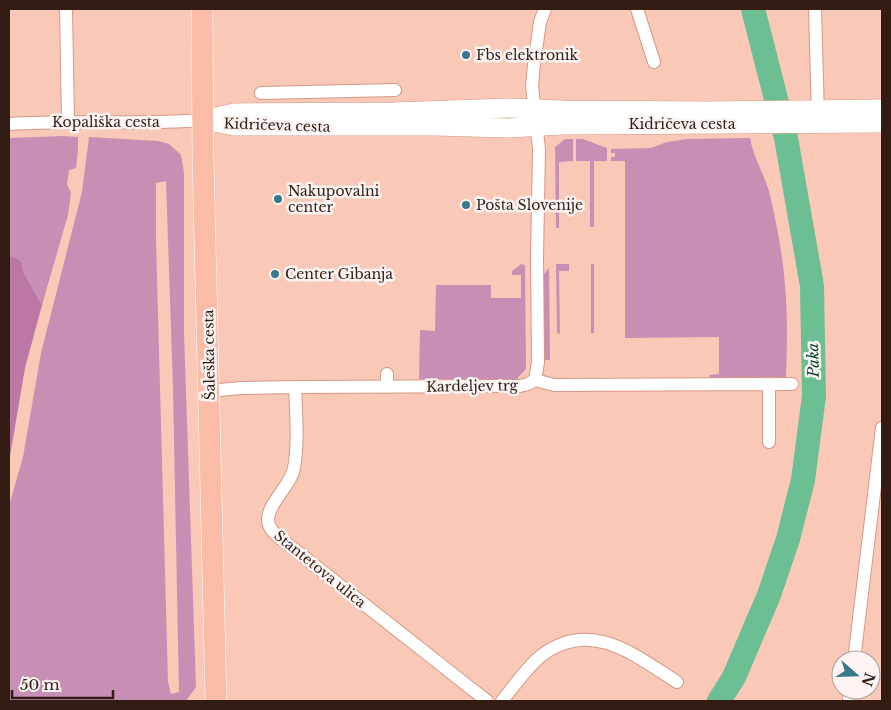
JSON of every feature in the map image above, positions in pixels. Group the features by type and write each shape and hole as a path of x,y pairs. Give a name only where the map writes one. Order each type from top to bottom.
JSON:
{"main road":[{"name":"Šaleška cesta","path":"202,9 216,701"},
{"name":"Kidričeva cesta","path":"818,117 882,109"},
{"name":"Kidričeva cesta","path":"203,120 234,126 508,128 536,118 818,117 882,123"}],"street":[{"path":"66,9 68,121"},
{"path":"534,380 538,362 539,149 532,86 540,22 544,9"},
{"path":"637,9 654,62"},
{"path":"815,9 818,117"},
{"path":"261,93 395,90"},
{"name":"Kopališka cesta","path":"9,124 68,121 164,122 203,120"},
{"name":"Kardeljev trg","path":"209,391 241,388 295,387 354,381 520,386 534,380 554,385 792,384"},
{"path":"769,385 769,442"},
{"name":"Stantetova ulica","path":"295,387 294,467 288,484 270,511 269,526 280,538 487,701"},
{"path":"855,650 882,428"},
{"path":"502,701 542,655 556,647 577,640 605,641 627,650 677,682"}],"shaded area":[{"path":"78,137 76,168 69,170 67,184 71,193 68,215 42,305 23,271 22,262 14,257 9,257 9,138"},
{"path":"89,137 158,141 169,144 181,155 184,173 184,333 196,687 186,701 9,701 9,506 23,457 41,353 82,192","holes":["166,181 173,388 179,692 171,694 168,682 156,240 156,183"]},
{"path":"750,138 754,154 769,191 781,253 787,309 786,377 711,378 709,377 710,375 719,374 719,337 625,338 625,161 611,161 611,157 615,157 615,153 611,153 611,149 651,148 667,142 687,139"},
{"path":"565,139 573,139 573,161 559,162 559,228 556,228 555,147"},
{"path":"576,139 583,139 607,148 607,161 594,161 594,227 590,227 590,161 576,161"},
{"path":"9,257 14,257 22,262 23,271 42,305 25,368 9,462"},
{"path":"521,264 525,265 526,368 517,380 419,379 420,330 435,331 436,285 491,285 491,298 521,298 521,275 512,275 512,271"},
{"path":"556,264 569,264 569,271 559,271 560,334 557,333"},
{"path":"591,264 594,264 594,333 591,333"},
{"path":"549,268 550,360 543,360 543,279 544,274"}],"waterway":[{"name":"Paka","path":"719,701 734,677 769,595 788,539 803,480 814,396 812,286 786,138 753,9"}],"place":[{"name":"Fbs elektronik","path":"466,55"},
{"name":"Nakupovalni center","path":"278,199"},
{"name":"Pošta Slovenije","path":"466,205"},
{"name":"Center Gibanja","path":"275,274"}]}
